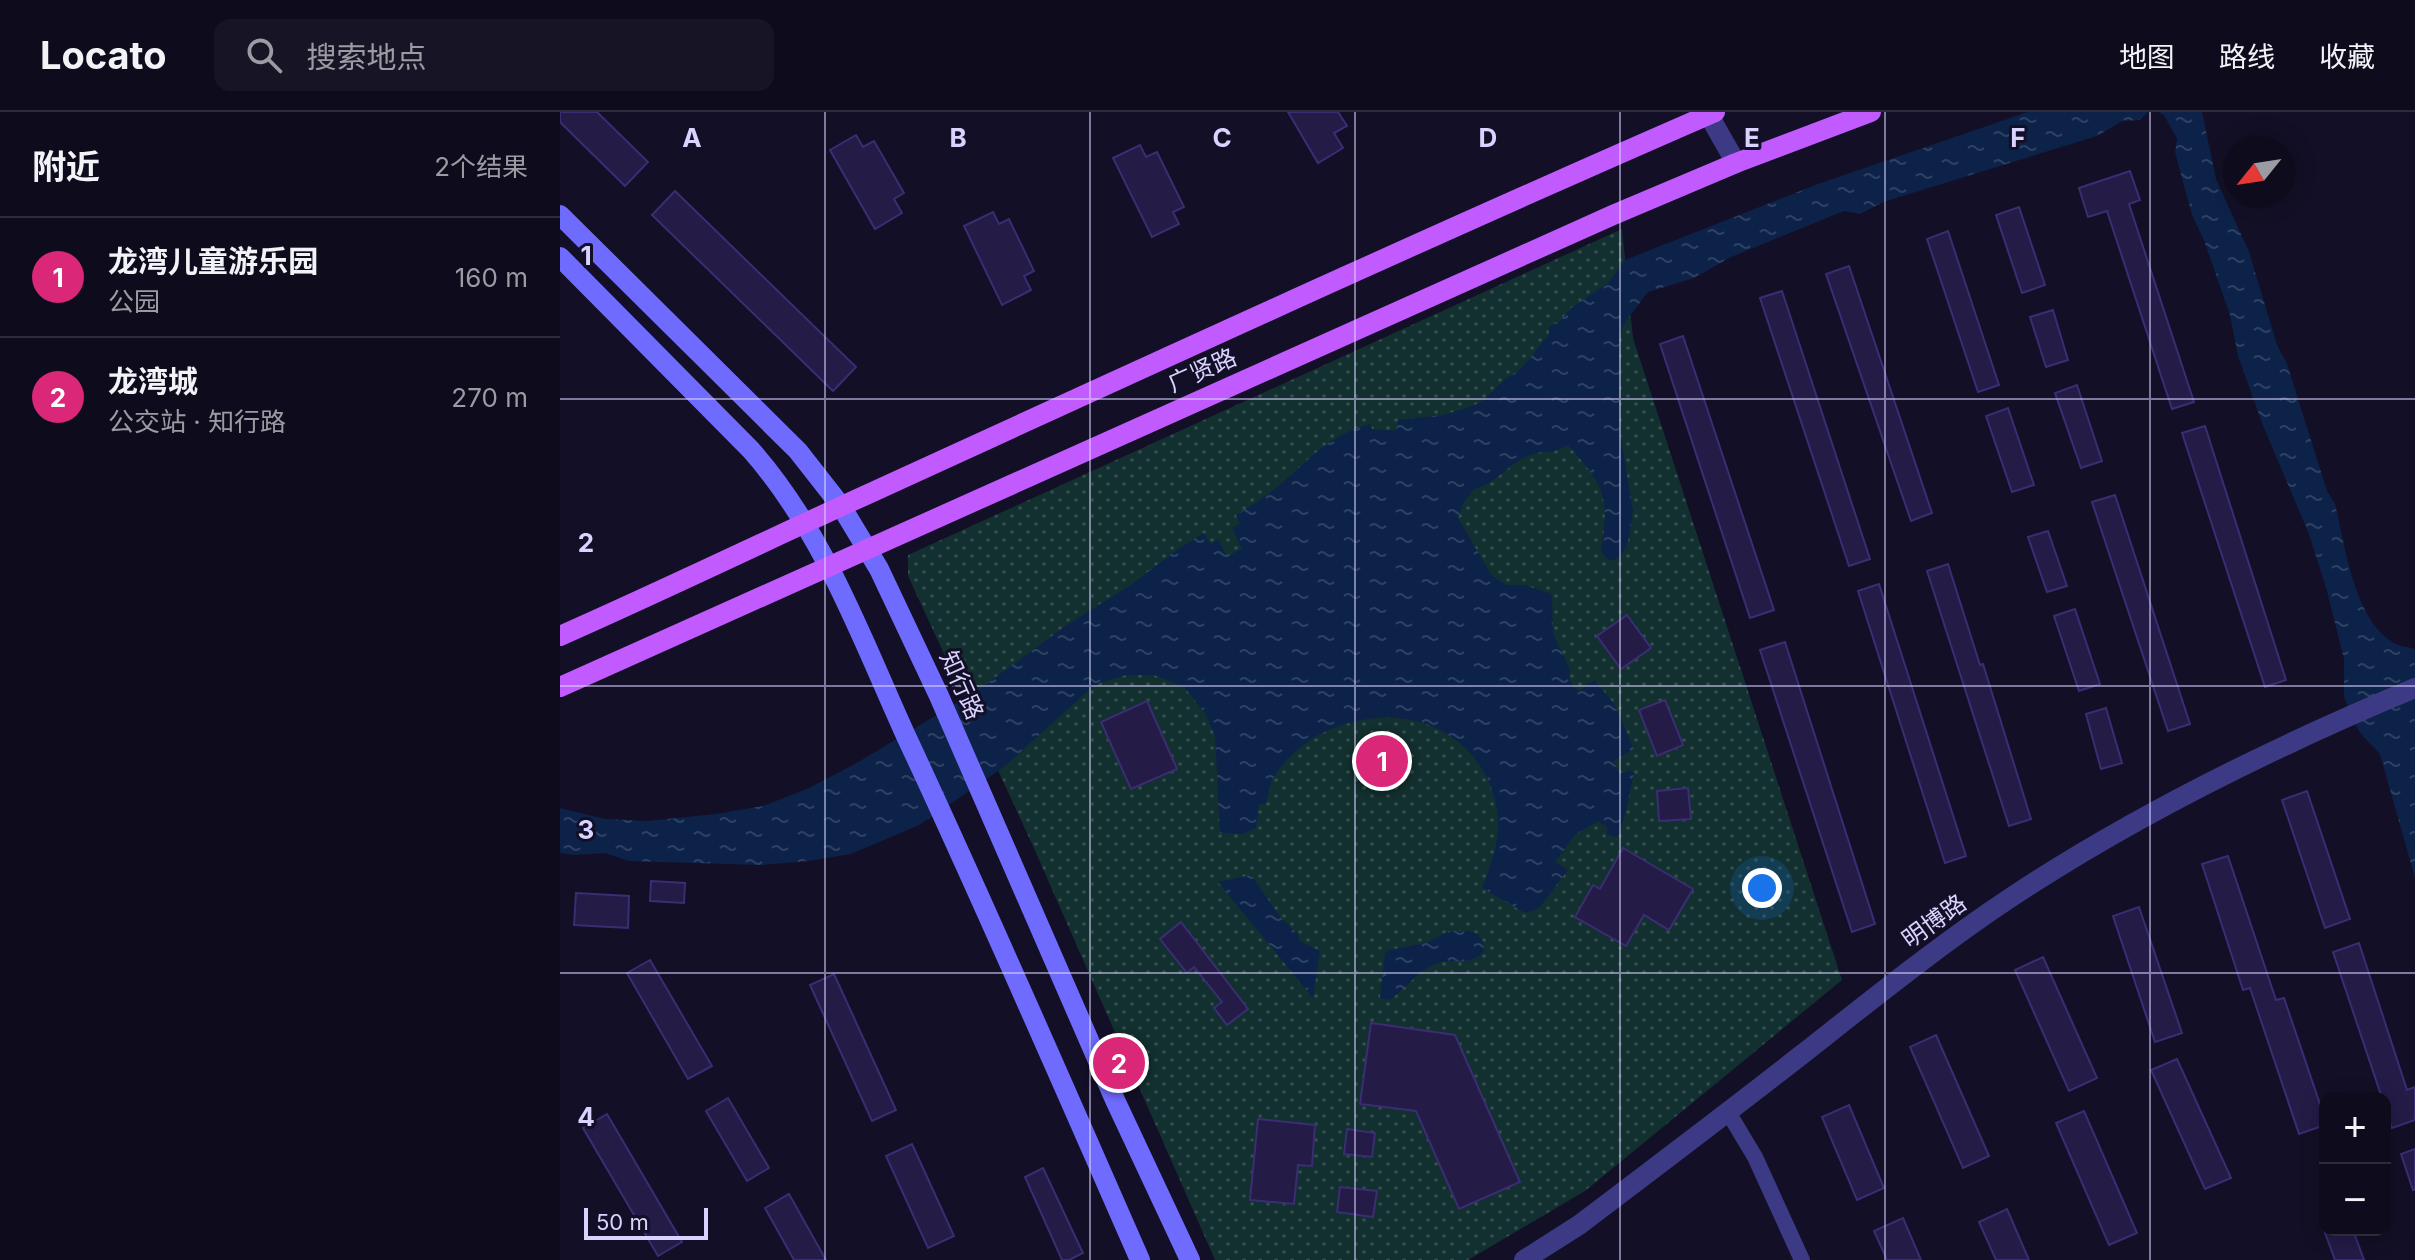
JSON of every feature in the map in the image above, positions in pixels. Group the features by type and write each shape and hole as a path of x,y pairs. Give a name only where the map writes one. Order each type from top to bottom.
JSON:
{"main road":[{"name":"广贤路","path":"560,687 1598,221 1736,163 1871,112"},
{"name":"广贤路","path":"560,636 1524,194 1710,113"},
{"name":"知行路","path":"560,215 798,451 841,506 867,549 939,696 1115,1100 1190,1260"},
{"path":"560,257 751,450 775,479 830,567 1140,1260"}],"street":[{"path":"1710,113 1736,163"},
{"name":"明博路","path":"1524,1260 1579,1225 1919,963 2013,896 2117,833 2229,772 2327,725 2415,688"},
{"path":"1728,1112 1755,1157 1802,1260"}],"green space":[{"path":"1622,229 1633,338 1842,980 1585,1191 1468,1260 1215,1260 1033,846 908,576 908,555"}],"water":[{"path":"2028,112 2148,112 2140,120 2122,121 2097,136 1883,202 1860,214 1844,211 1731,257 1694,278 1648,292 1619,333 1619,427 1633,511 1628,542 1620,557 1612,561 1601,550 1605,516 1601,492 1590,471 1568,445 1520,460 1490,482 1474,489 1463,503 1458,518 1492,576 1507,585 1524,585 1552,594 1553,633 1570,670 1573,687 1579,691 1595,680 1614,704 1634,749 1613,761 1620,774 1631,770 1634,773 1618,837 1607,835 1607,827 1598,821 1575,835 1555,862 1568,870 1539,908 1525,913 1482,888 1495,850 1497,810 1481,767 1468,750 1452,737 1412,720 1390,717 1357,721 1328,730 1303,745 1277,773 1266,804 1259,804 1256,828 1243,834 1220,833 1215,736 1205,713 1184,687 1154,675 1126,675 1091,688 1005,766 949,805 919,825 851,854 761,865 629,861 605,853 560,853 560,808 605,819 648,821 763,806 807,789 975,692 1067,625 1204,533 1210,544 1218,539 1227,556 1242,549 1232,528 1240,524 1236,515 1271,492 1333,440 1371,424 1372,429 1396,431 1398,420 1443,415 1485,399 1504,380 1521,369 1549,334 1549,326 1558,323 1571,308 1608,283 1625,260 1818,184"},
{"path":"2158,112 2202,112 2216,179 2223,194 2223,208 2229,208 2249,252 2277,345 2287,364 2327,491 2335,504 2347,559 2360,598 2378,630 2393,643 2415,649 2415,878 2380,754 2361,734 2344,696 2344,659 2327,591 2309,534 2262,423 2238,356 2230,315 2192,215 2175,152 2177,139 2164,115"},
{"path":"1251,875 1281,918 1300,936 1298,940 1320,951 1313,998 1218,882"},
{"path":"1449,931 1478,934 1484,952 1471,960 1435,964 1422,971 1390,1000 1380,998 1385,953 1426,943"}],"building":[{"path":"560,112 597,112 648,162 625,186 560,122"},
{"path":"1288,112 1338,112 1347,126 1334,133 1343,148 1318,163"},
{"path":"856,135 863,147 874,141 904,193 894,199 902,213 875,229 830,150"},
{"path":"1140,145 1146,157 1157,152 1184,207 1173,212 1179,224 1152,237 1113,158"},
{"path":"2130,171 2140,200 2129,204 2194,402 2172,409 2107,211 2088,217 2079,188"},
{"path":"675,191 856,367 833,391 652,215"},
{"path":"2019,207 2045,285 2022,293 1996,215"},
{"path":"993,212 999,224 1009,219 1034,271 1024,276 1031,290 1002,305 964,226"},
{"path":"1948,231 1999,385 1978,392 1927,239"},
{"path":"1849,266 1932,513 1911,521 1826,274"},
{"path":"1782,291 1870,559 1849,566 1760,298"},
{"path":"2053,310 2068,360 2046,367 2030,317"},
{"path":"1683,336 1774,610 1750,618 1660,344"},
{"path":"2077,385 2102,461 2081,468 2055,393"},
{"path":"2008,408 2034,485 2012,492 1986,416"},
{"path":"2205,426 2286,680 2265,687 2182,433"},
{"path":"2115,495 2190,724 2168,731 2092,502"},
{"path":"2048,531 2067,586 2047,592 2028,537"},
{"path":"1948,564 2031,819 2009,826 1927,571"},
{"path":"1879,584 1966,856 1945,863 1858,591"},
{"path":"2075,609 2100,684 2079,691 2054,616"},
{"path":"1627,615 1651,648 1621,669 1597,636"},
{"path":"1785,642 1875,924 1852,932 1760,650"},
{"path":"1665,700 1683,745 1657,756 1639,710"},
{"path":"1147,701 1177,769 1131,789 1101,722"},
{"path":"2106,708 2122,763 2101,769 2086,714"},
{"path":"1688,788 1691,819 1659,821 1657,791"},
{"path":"2307,791 2350,919 2325,928 2282,800"},
{"path":"1623,848 1693,889 1669,930 1644,915 1626,946 1575,917 1593,885 1600,889"},
{"path":"2228,856 2276,1000 2284,998 2319,1101 2319,1127 2299,1134 2250,988 2243,990 2202,864"},
{"path":"651,881 685,883 684,903 650,901"},
{"path":"576,893 629,896 628,928 574,925"},
{"path":"2139,907 2182,1033 2155,1042 2113,916"},
{"path":"1181,922 1248,1009 1227,1025 1214,1008 1222,1002 1194,967 1187,973 1160,939"},
{"path":"2359,943 2407,1090 2415,1087 2415,1120 2392,1128 2391,1092 2380,1092 2333,952"},
{"path":"2043,957 2097,1078 2069,1091 2015,970"},
{"path":"650,960 712,1066 688,1079 627,973"},
{"path":"834,974 896,1110 872,1121 810,985"},
{"path":"1371,1023 1455,1035 1520,1182 1459,1209 1416,1111 1360,1104"},
{"path":"1936,1035 1989,1156 1963,1168 1910,1047"},
{"path":"2177,1059 2231,1178 2205,1189 2151,1070"},
{"path":"728,1098 769,1168 747,1181 706,1111"},
{"path":"1849,1105 1884,1188 1857,1200 1822,1117"},
{"path":"2084,1111 2137,1233 2109,1245 2056,1123"},
{"path":"607,1114 682,1242 658,1256 583,1128"},
{"path":"1258,1119 1315,1125 1312,1166 1298,1165 1294,1204 1250,1200"},
{"path":"1347,1129 1375,1133 1372,1157 1344,1154"},
{"path":"912,1144 954,1236 928,1248 886,1156"},
{"path":"2415,1149 2415,1190 2413,1190 2401,1154"},
{"path":"1043,1168 1083,1253 1069,1260 1062,1260 1025,1177"},
{"path":"1340,1187 1377,1191 1373,1217 1337,1212"},
{"path":"789,1194 826,1260 794,1260 765,1208"},
{"path":"2007,1209 2029,1260 1996,1260 1979,1222"},
{"path":"1903,1218 1921,1260 1887,1260 1874,1231"},
{"path":"2326,1236 2355,1236 2364,1260 2335,1260"}],"place":[{"name":"龙湾儿童游乐园","path":"1382,761"},
{"name":"龙湾城","path":"1119,1063"}]}
